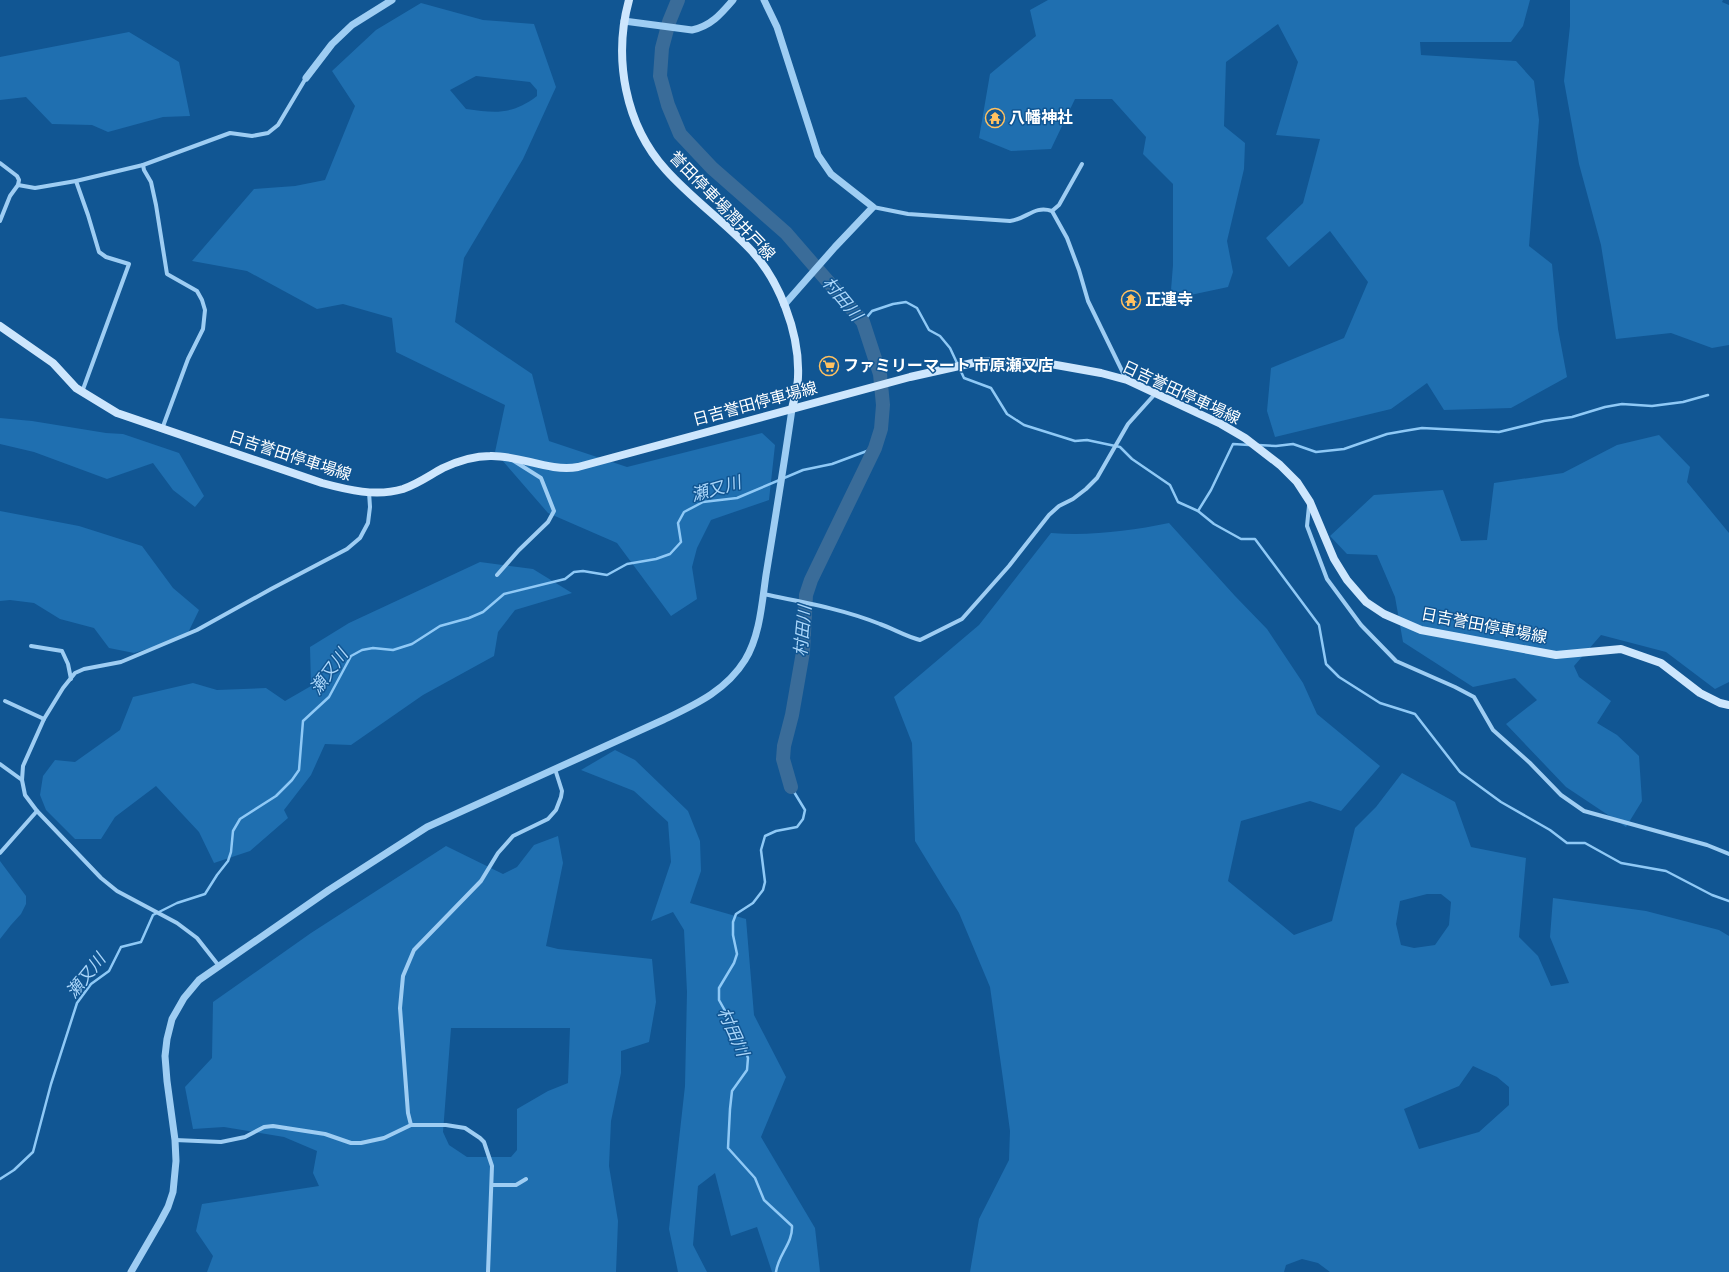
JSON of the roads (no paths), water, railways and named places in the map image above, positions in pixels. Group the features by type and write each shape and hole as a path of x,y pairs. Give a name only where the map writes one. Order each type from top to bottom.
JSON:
{"main road":[{"name":"誉田停車場潤井戸線","path":"629,0 624,21 621,45 624,74 630,105 644,140 665,169 676,182 749,248 768,273 784,305 794,339 798,361 798,378 792,409"},
{"name":"日吉誉田停車場線","path":"0,326 53,363 71,384 82,393 117,413 322,483 352,491 369,492 402,489 431,476 443,468 467,459 490,456 508,456 568,469 910,377 977,362 1045,362 1101,373 1127,380 1221,424 1264,451 1297,482 1310,502 1334,559 1347,580 1366,602 1384,614 1421,630 1556,655 1621,649 1662,663 1700,693 1720,703 1729,705"}],"street":[{"path":"18,185 35,188 76,181 143,165 230,133 252,136 268,134 278,125 306,78 332,44 352,25 392,0"},
{"path":"624,21 692,30 702,28 712,22 733,0"},
{"path":"764,0 777,27 818,155 831,174 872,207 908,214 1010,221 1024,218 1038,209 1052,211 1067,238 1079,270 1088,301 1127,380"},
{"path":"0,163 17,176 19,180 18,185 10,196 0,221"},
{"path":"1052,211 1058,205 1082,164"},
{"path":"143,165 144,170 151,182 156,204 167,274 197,291 205,310 203,329 188,359 162,429"},
{"path":"76,181 99,252 106,257 128,264 82,393"},
{"path":"784,305 872,207"},
{"path":"763,594 833,610 880,624 902,635 920,640 962,619 1009,566 1048,515 1059,506 1086,489 1097,478 1128,424 1155,394"},
{"path":"131,1272 168,1207 175,1182 175,1140 165,1056 172,1019 184,998 199,980 335,886 427,826 698,704 716,692 746,659 757,630 792,409"},
{"path":"497,575 524,545 548,522 554,511 541,478 508,456"},
{"path":"219,966 197,938 177,923 117,891 101,878 37,811 25,795 22,780 23,766 44,720 63,688 75,674 84,669 121,662 197,630 347,549 360,538 368,523 370,507 369,492"},
{"path":"1310,502 1307,526 1327,578 1360,625 1396,661 1474,697 1493,730 1530,763 1561,795 1584,811 1707,845 1729,854"},
{"path":"31,646 62,651 68,664 71,679"},
{"path":"5,701 44,720"},
{"path":"0,764 22,780"},
{"path":"410,1125 400,1008 403,976 414,950 481,882 498,853 513,836 548,819 556,810 562,791 555,769"},
{"path":"0,853 37,811"},
{"path":"175,1140 221,1142 245,1137 264,1127 273,1126 325,1134 351,1143 361,1143 384,1138 410,1125 458,1126 475,1134 484,1142 491,1159 492,1185 488,1272"},
{"path":"492,1185 516,1185 526,1179"}],"waterway":[{"name":"村田川","path":"678,0 669,22 662,48 660,76 668,105 680,134 712,168 786,233 863,322 880,374 883,405 881,429 875,448 811,580 806,595 803,652 792,715 784,746 783,759 791,787"},
{"path":"863,322 872,311 893,304 906,302 917,308 929,330 940,336 950,348 964,378 991,388 1007,414 1024,425 1075,441 1087,440 1120,447 1132,459 1170,485 1178,502 1198,511 1214,524 1241,539 1255,539 1319,625 1326,664 1339,677 1380,703 1415,714 1460,772 1501,802 1550,830 1567,843 1585,843 1621,863 1666,871 1712,895 1729,901"},
{"path":"1258,445 1276,446 1293,444 1316,452 1344,449 1387,434 1422,428 1499,432 1544,421 1572,417 1605,407 1622,404 1652,406 1683,402 1708,395"},
{"path":"1198,511 1211,490 1233,444 1249,445"},
{"name":"瀬又川","path":"0,1179 14,1170 33,1152 51,1084 77,1003 91,984 109,971 121,947 141,942 153,915 177,903 205,894 228,861 231,852 233,831 240,819 276,796 292,780 299,770 303,721 329,697 351,656 362,650 373,648 393,650 412,644 440,626 469,618 483,612 504,594 565,579 574,572 583,571 607,575 627,564 656,559 670,554 681,542 678,523 684,512 703,502 737,498 803,470 832,464 875,448"},
{"name":"村田川","path":"776,1272 779,1260 788,1244 792,1232 792,1226 764,1200 755,1178 728,1148 732,1091 747,1070 748,1058 742,1041 719,1000 719,988 734,963 737,954 733,935 733,922 736,914 753,903 763,890 765,882 761,850 765,836 776,831 797,827 803,819 805,810 791,787"}],"place":[{"name":"八幡神社","path":"995,118"},
{"name":"正連寺","path":"1131,300"},
{"name":"ファミリーマート 市原瀬又店","path":"829,366"}]}
